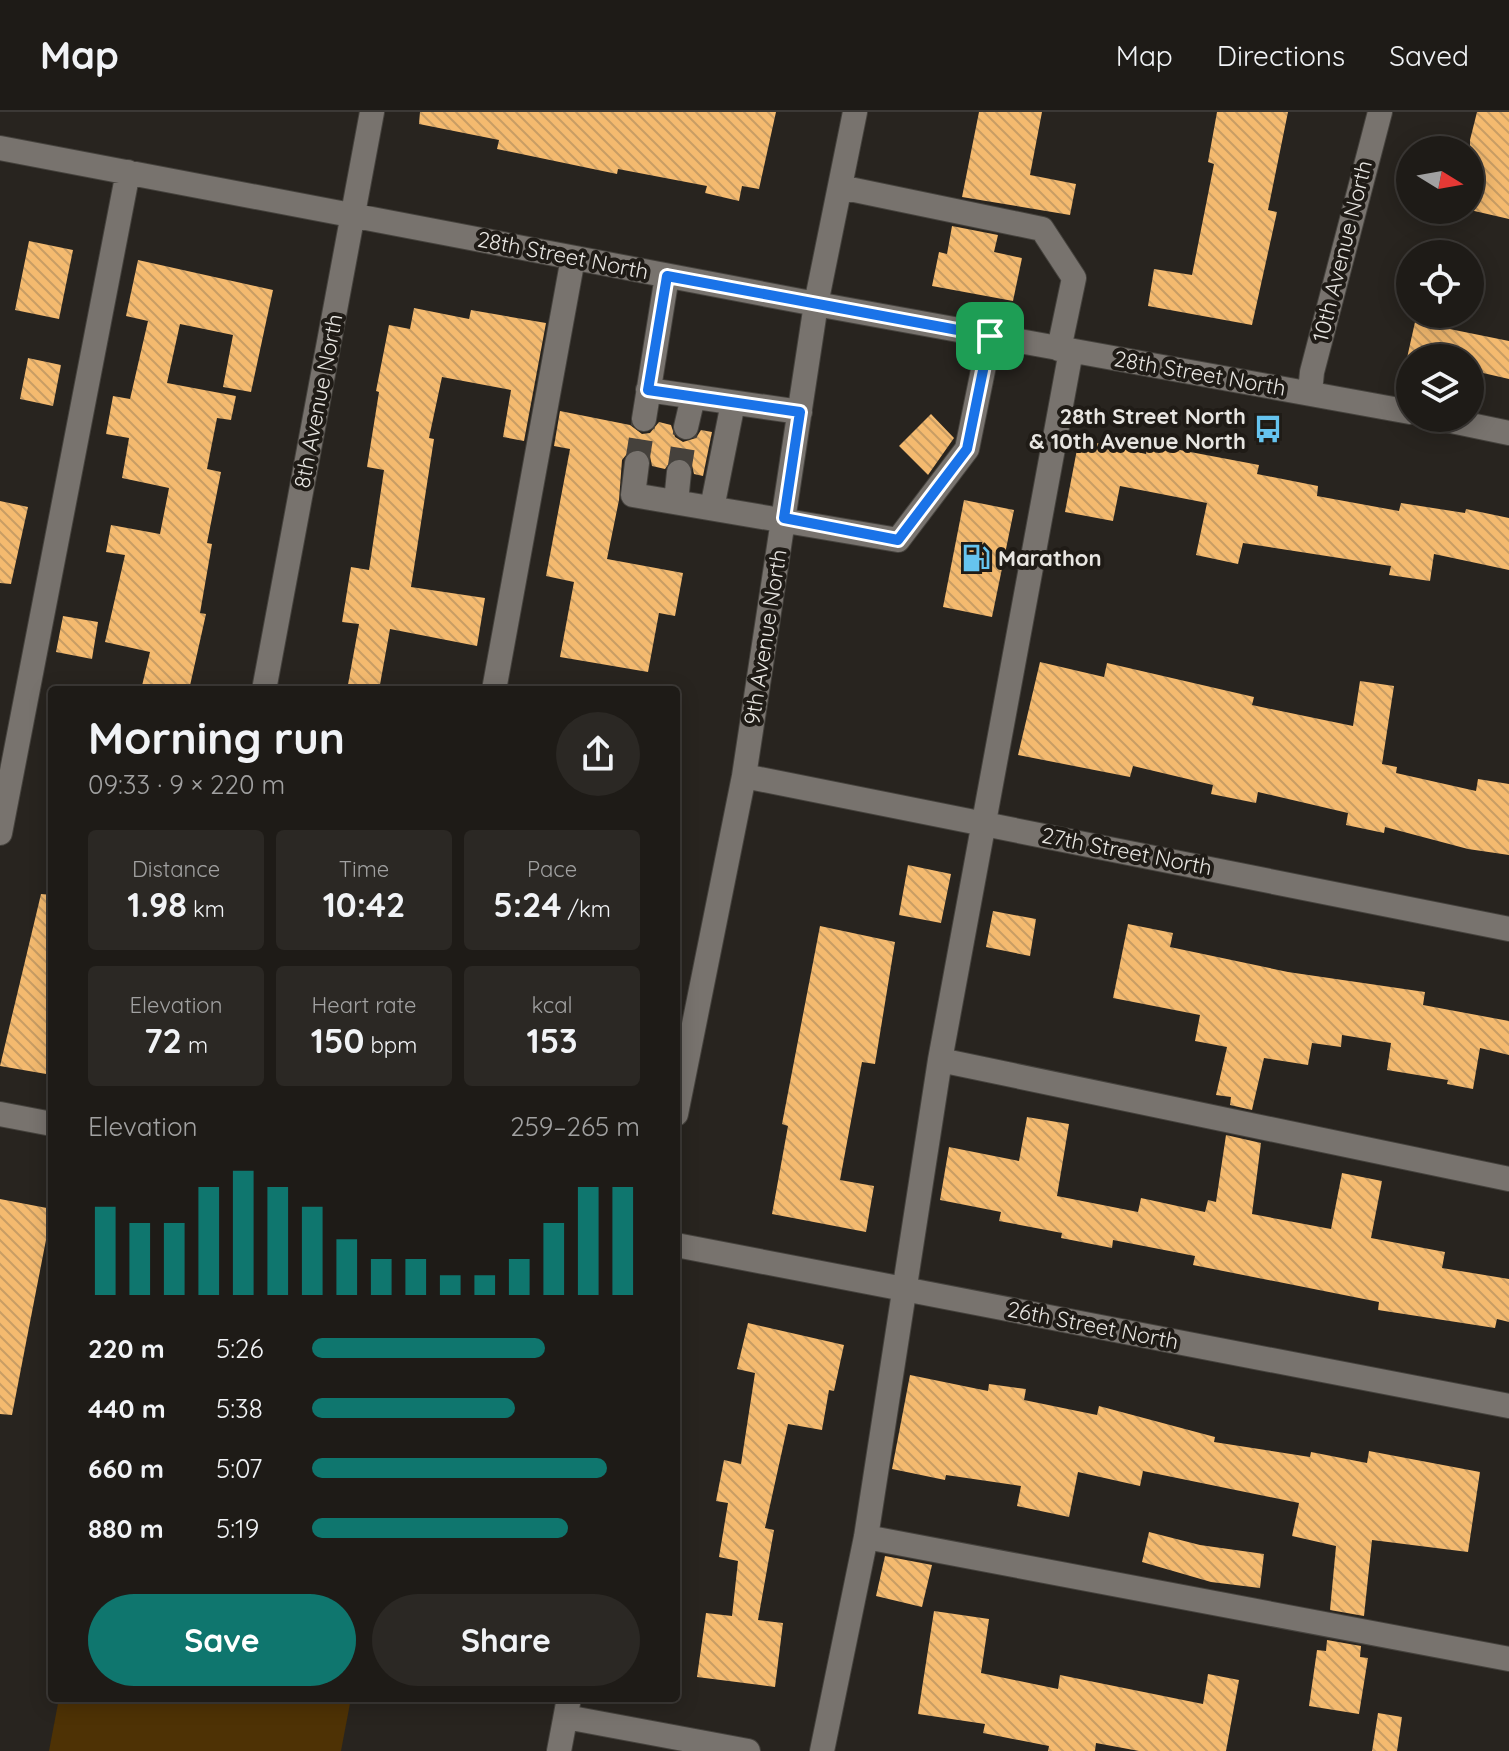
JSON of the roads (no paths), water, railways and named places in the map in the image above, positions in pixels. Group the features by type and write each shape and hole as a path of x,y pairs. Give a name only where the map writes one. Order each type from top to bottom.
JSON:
{"street":[{"name":"8th Avenue North","path":"265,686 372,112"},
{"name":"9th Avenue North","path":"680,1094 744,776 816,304 855,112"},
{"name":"10th Avenue North","path":"1310,392 1319,341 1380,112"},
{"name":"28th Street North","path":"0,148 816,304 1396,409"},
{"path":"0,833 128,172"},
{"path":"822,1751 866,1537 940,1060 986,822 1065,350 1074,278 1042,229 840,187"},
{"path":"495,686 573,258"},
{"path":"644,419 667,276"},
{"path":"637,463 633,495 784,518 898,540 967,449 990,336"},
{"path":"648,390 800,412"},
{"path":"686,427 693,397"},
{"path":"712,508 733,403"},
{"path":"1484,428 1509,433"},
{"path":"676,502 679,472"},
{"name":"27th Street North","path":"744,776 1509,929"},
{"path":"940,1060 1509,1179"},
{"path":"0,1114 48,1123"},
{"name":"26th Street North","path":"680,1246 1509,1406"},
{"path":"866,1537 1509,1659"},
{"path":"559,1751 568,1707 748,1751"}],"tunnel":[{"path":"637,463 644,419"},
{"path":"679,472 686,427"}],"place":[{"name":"28th Street North & 10th Avenue North","path":"1268,429"},
{"name":"Marathon","path":"976,558"}]}
